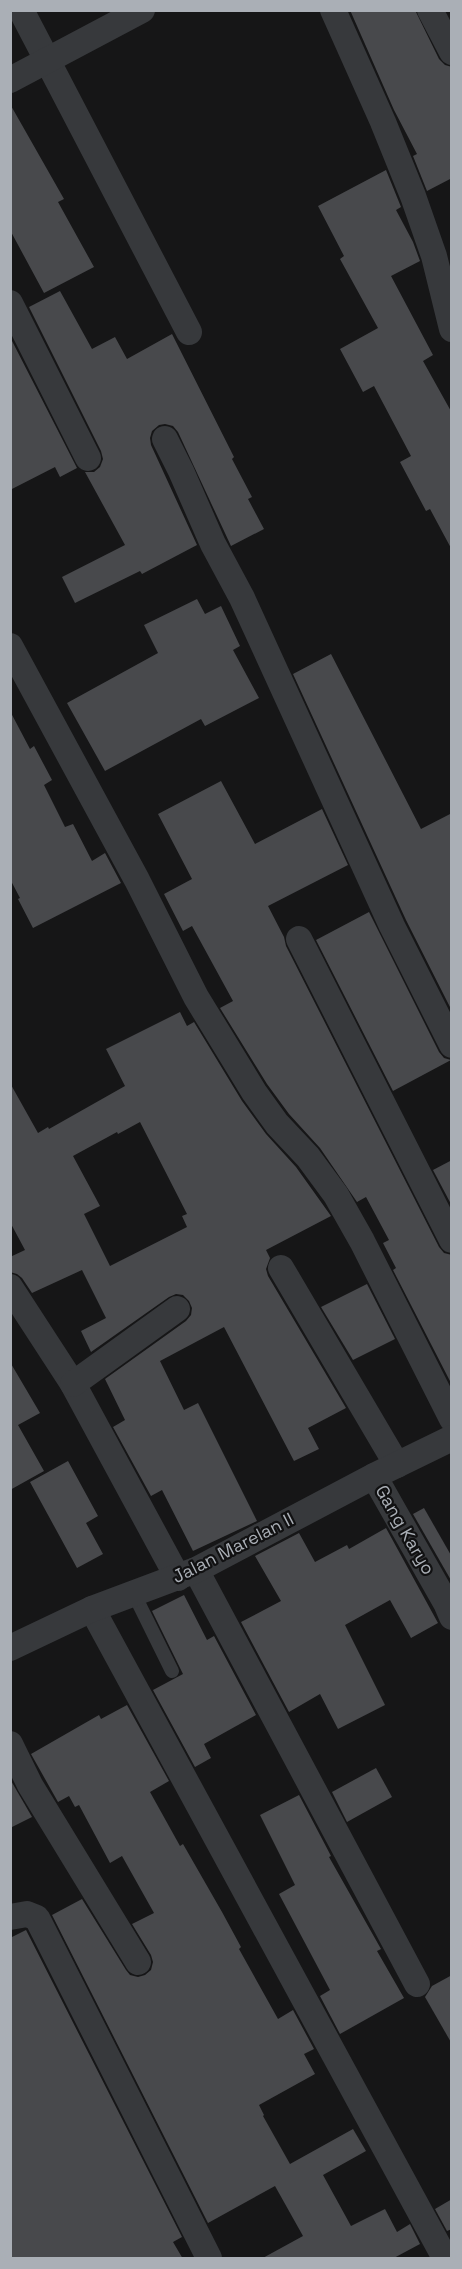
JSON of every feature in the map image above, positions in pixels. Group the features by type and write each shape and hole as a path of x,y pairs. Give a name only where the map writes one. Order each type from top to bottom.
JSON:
{"street":[{"path":"21,10 189,332"},
{"path":"10,80 142,10"},
{"path":"333,10 383,122 412,196 434,256 452,329"},
{"path":"430,10 452,52"},
{"path":"10,303 88,458"},
{"path":"165,439 213,544 242,598 392,926 452,1045"},
{"path":"10,646 137,880 196,997 254,1092 277,1124 308,1157 336,1195 362,1241 452,1419"},
{"path":"299,939 452,1240"},
{"path":"282,1269 397,1465"},
{"path":"10,1287 73,1384 187,1574 417,1984"},
{"path":"73,1384 177,1309"},
{"name":"Jalan Marelan II","path":"10,1648 92,1609 187,1574 374,1476 452,1438"},
{"name":"Gang Karyo","path":"374,1476 452,1617"},
{"path":"92,1609 445,2259"},
{"path":"10,1744 30,1785 138,1962"},
{"path":"10,1917 27,1914 37,1918 209,2259"}],"lane":[{"path":"134,1594 172,1671"}],"building":[{"path":"350,10 415,10 439,59 445,65 452,67 452,178 427,191 413,156 417,154 394,110"},
{"path":"10,104 64,199 58,202 94,267 44,293 10,230"},
{"path":"386,170 401,207 396,210 420,261 391,276 433,355 423,361 452,413 452,550 430,509 426,511 400,462 411,456 374,386 363,392 340,349 378,328 340,259 344,256 318,206"},
{"path":"60,291 92,349 115,337 127,359 172,334 234,457 232,459 252,497 248,499 264,529 231,546 178,432 173,426 159,425 152,431 151,445 197,545 142,574 140,571 75,603 62,577 125,545 85,472 94,472 100,467 103,459 101,451 29,307"},
{"path":"10,337 77,468 60,477 55,467 10,490"},
{"path":"197,599 205,614 221,606 240,646 233,650 259,698 205,726 201,719 105,771 67,703 158,653 144,625"},
{"path":"331,654 421,829 452,813 452,1011 406,920 293,674"},
{"path":"10,711 30,749 34,746 52,780 44,785 65,827 73,824 92,861 105,853 121,883 33,928 10,879"},
{"path":"221,781 255,844 322,809 348,865 268,906 284,937 286,946 439,1247 444,1253 452,1255 452,1385 393,1270 396,1268 383,1243 389,1240 366,1197 357,1202 320,1148 289,1114 267,1084 220,1008 233,1001 192,926 183,931 164,894 192,879 158,814"},
{"path":"369,912 439,1052 444,1058 451,1060 393,1091 316,940"},
{"path":"180,1012 187,1026 194,1022 242,1101 266,1134 296,1167 331,1216 266,1250 270,1258 266,1269 268,1276 346,1408 308,1428 319,1449 294,1461 224,1327 160,1361 184,1410 198,1403 257,1521 193,1551 162,1490 151,1496 113,1427 125,1420 105,1379 186,1321 191,1315 192,1308 189,1301 183,1295 176,1294 169,1297 91,1352 81,1331 106,1318 82,1270 32,1293 22,1278 10,1272 10,1257 25,1250 10,1222 10,1083 38,1133 125,1086 106,1049","holes":["140,1122 187,1214 182,1216 187,1227 110,1266 84,1214 100,1206 73,1156"]},
{"path":"452,1160 452,1206 433,1170"},
{"path":"367,1284 395,1339 353,1360 321,1307"},
{"path":"10,1362 40,1413 18,1425 44,1471 10,1490"},
{"path":"68,1461 98,1516 86,1523 103,1554 77,1568 30,1482"},
{"path":"424,1508 452,1557 452,1582 413,1514"},
{"path":"386,1528 438,1623 411,1638 390,1600 345,1625 385,1705 338,1729 320,1694 289,1712 241,1622 281,1601 255,1556 299,1533 315,1562 347,1545 349,1549"},
{"path":"184,1595 207,1640 214,1636 256,1715 204,1744 211,1758 195,1767 153,1690 183,1674 152,1611"},
{"path":"127,1705 169,1781 150,1792 180,1846 183,1844 222,1912 241,1947 239,1949 278,2019 293,2010 314,2049 304,2054 315,2074 259,2105 263,2116 290,2164 353,2129 366,2151 323,2175 351,2226 385,2209 397,2232 410,2224 420,2244 392,2259 261,2259 303,2236 275,2186 208,2223 52,1915 82,1899 130,1975 138,1977 151,1970 153,1962 151,1955 132,1924 154,1913 122,1856 110,1863 79,1805 75,1807 69,1796 58,1802 31,1754 99,1715 101,1719"},
{"path":"376,1768 392,1797 347,1822 332,1792"},
{"path":"10,1779 32,1817 10,1828"},
{"path":"299,1795 331,1856 329,1857 381,1949 377,1951 404,1998 340,2034 320,1996 330,1990 279,1894 295,1885 260,1815"},
{"path":"26,1930 182,2237 173,2242 183,2259 10,2259 10,1938"},
{"path":"452,1975 452,2044 425,1997 432,1986"},
{"path":"452,2199 452,2229 447,2231 435,2209"}]}
